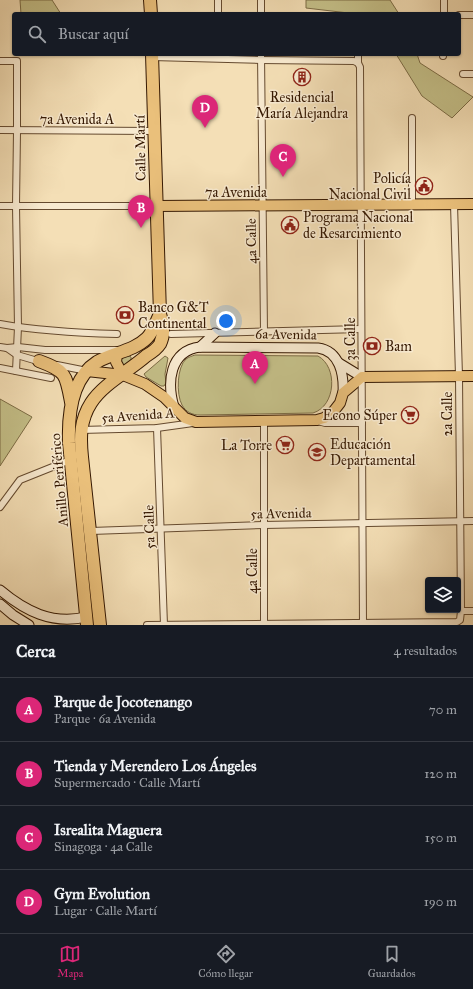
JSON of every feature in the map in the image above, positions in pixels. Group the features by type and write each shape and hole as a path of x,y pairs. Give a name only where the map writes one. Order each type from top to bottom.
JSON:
{"highway":[{"path":"150,0 151,12"},
{"name":"Calle Martí","path":"128,371 158,346 163,325 160,314 152,56"},
{"name":"Calle Martí","path":"122,352 146,339 152,332 160,314"},
{"path":"122,352 132,351 136,355 137,360 128,371"},
{"name":"Anillo Periférico","path":"87,621 68,435 72,404 76,388 87,371 99,362 122,352"},
{"path":"44,363 59,369 65,376 72,404"},
{"name":"Anillo Periférico","path":"100,625 81,446 81,430 86,414 97,394 128,371"}],"main road":[{"name":"7a Avenida","path":"156,206 473,204"},
{"path":"122,352 116,362 164,397 184,418 196,422 314,421 324,418 333,412 340,403 343,393 362,377 473,376"},
{"path":"87,371 128,371"}],"street":[{"path":"218,0 218,12"},
{"path":"261,0 261,12"},
{"path":"444,0 444,12"},
{"path":"461,15 473,15"},
{"path":"219,56 354,61 358,63"},
{"name":"3a Calle","path":"358,56 358,63 360,67 363,624"},
{"name":"4a Calle","path":"261,57 264,332"},
{"path":"0,61 17,61 16,206 18,346 16,371"},
{"path":"463,74 473,74"},
{"path":"412,118 412,205"},
{"name":"7a Avenida A","path":"0,130 154,131"},
{"name":"2a Calle","path":"454,204 459,376 461,577"},
{"name":"7a Avenida","path":"0,206 156,206"},
{"path":"0,324 65,332 117,334"},
{"path":"171,334 362,330"},
{"path":"200,347 214,333"},
{"path":"3,348 18,346 44,350 122,352"},
{"name":"6a Avenida","path":"174,408 171,393 171,382 175,363 186,351 200,347 318,348 328,350 339,363 362,377"},
{"path":"3,348 17,355 44,363 87,371"},
{"path":"0,368 49,378 44,363"},
{"path":"339,363 343,393"},
{"name":"4a Calle","path":"264,421 264,624"},
{"path":"314,421 325,423 362,423"},
{"name":"5a Avenida A","path":"81,430 157,428 196,422"},
{"name":"5a Calle","path":"157,428 164,624"},
{"path":"0,506 20,480 70,460"},
{"name":"5a Avenida","path":"91,531 264,525 473,521"},
{"path":"0,590 19,606 36,616 67,622 87,621"},
{"path":"0,604 13,615 29,625"},
{"path":"461,611 473,611"},
{"name":"2a Calle","path":"363,624 457,622 460,620 461,613"},
{"path":"147,625 363,624"}],"shaded area":[{"path":"20,0 52,0 60,12 21,12"},
{"path":"306,0 390,0 398,12 340,12 306,8"},
{"path":"397,56 418,56 420,63 473,97 452,118 422,96"},
{"path":"128,355 131,357 131,361 123,366 119,358"},
{"path":"195,355 318,356 324,361 329,369 332,386 330,395 321,409 313,413 192,414 185,410 182,405 178,381 183,363 189,357"},
{"path":"165,356 168,358 165,374 166,383 164,386 161,386 146,377 144,374"},
{"path":"0,399 32,417 0,466"}],"place":[{"name":"Residencial María Alejandra","path":"302,77"},
{"name":"Gym Evolution","path":"205,128"},
{"name":"Isrealita Maguera","path":"283,177"},
{"name":"Policía Nacional Civil","path":"424,186"},
{"name":"Programa Nacional de Resarcimiento","path":"290,225"},
{"name":"Tienda y Merendero Los Ángeles","path":"141,228"},
{"name":"Banco G&T Continental","path":"125,315"},
{"name":"Bam","path":"372,346"},
{"name":"Parque de Jocotenango","path":"255,384"},
{"name":"Econo Súper","path":"410,415"},
{"name":"La Torre","path":"285,445"},
{"name":"Educación Departamental","path":"317,452"}]}
